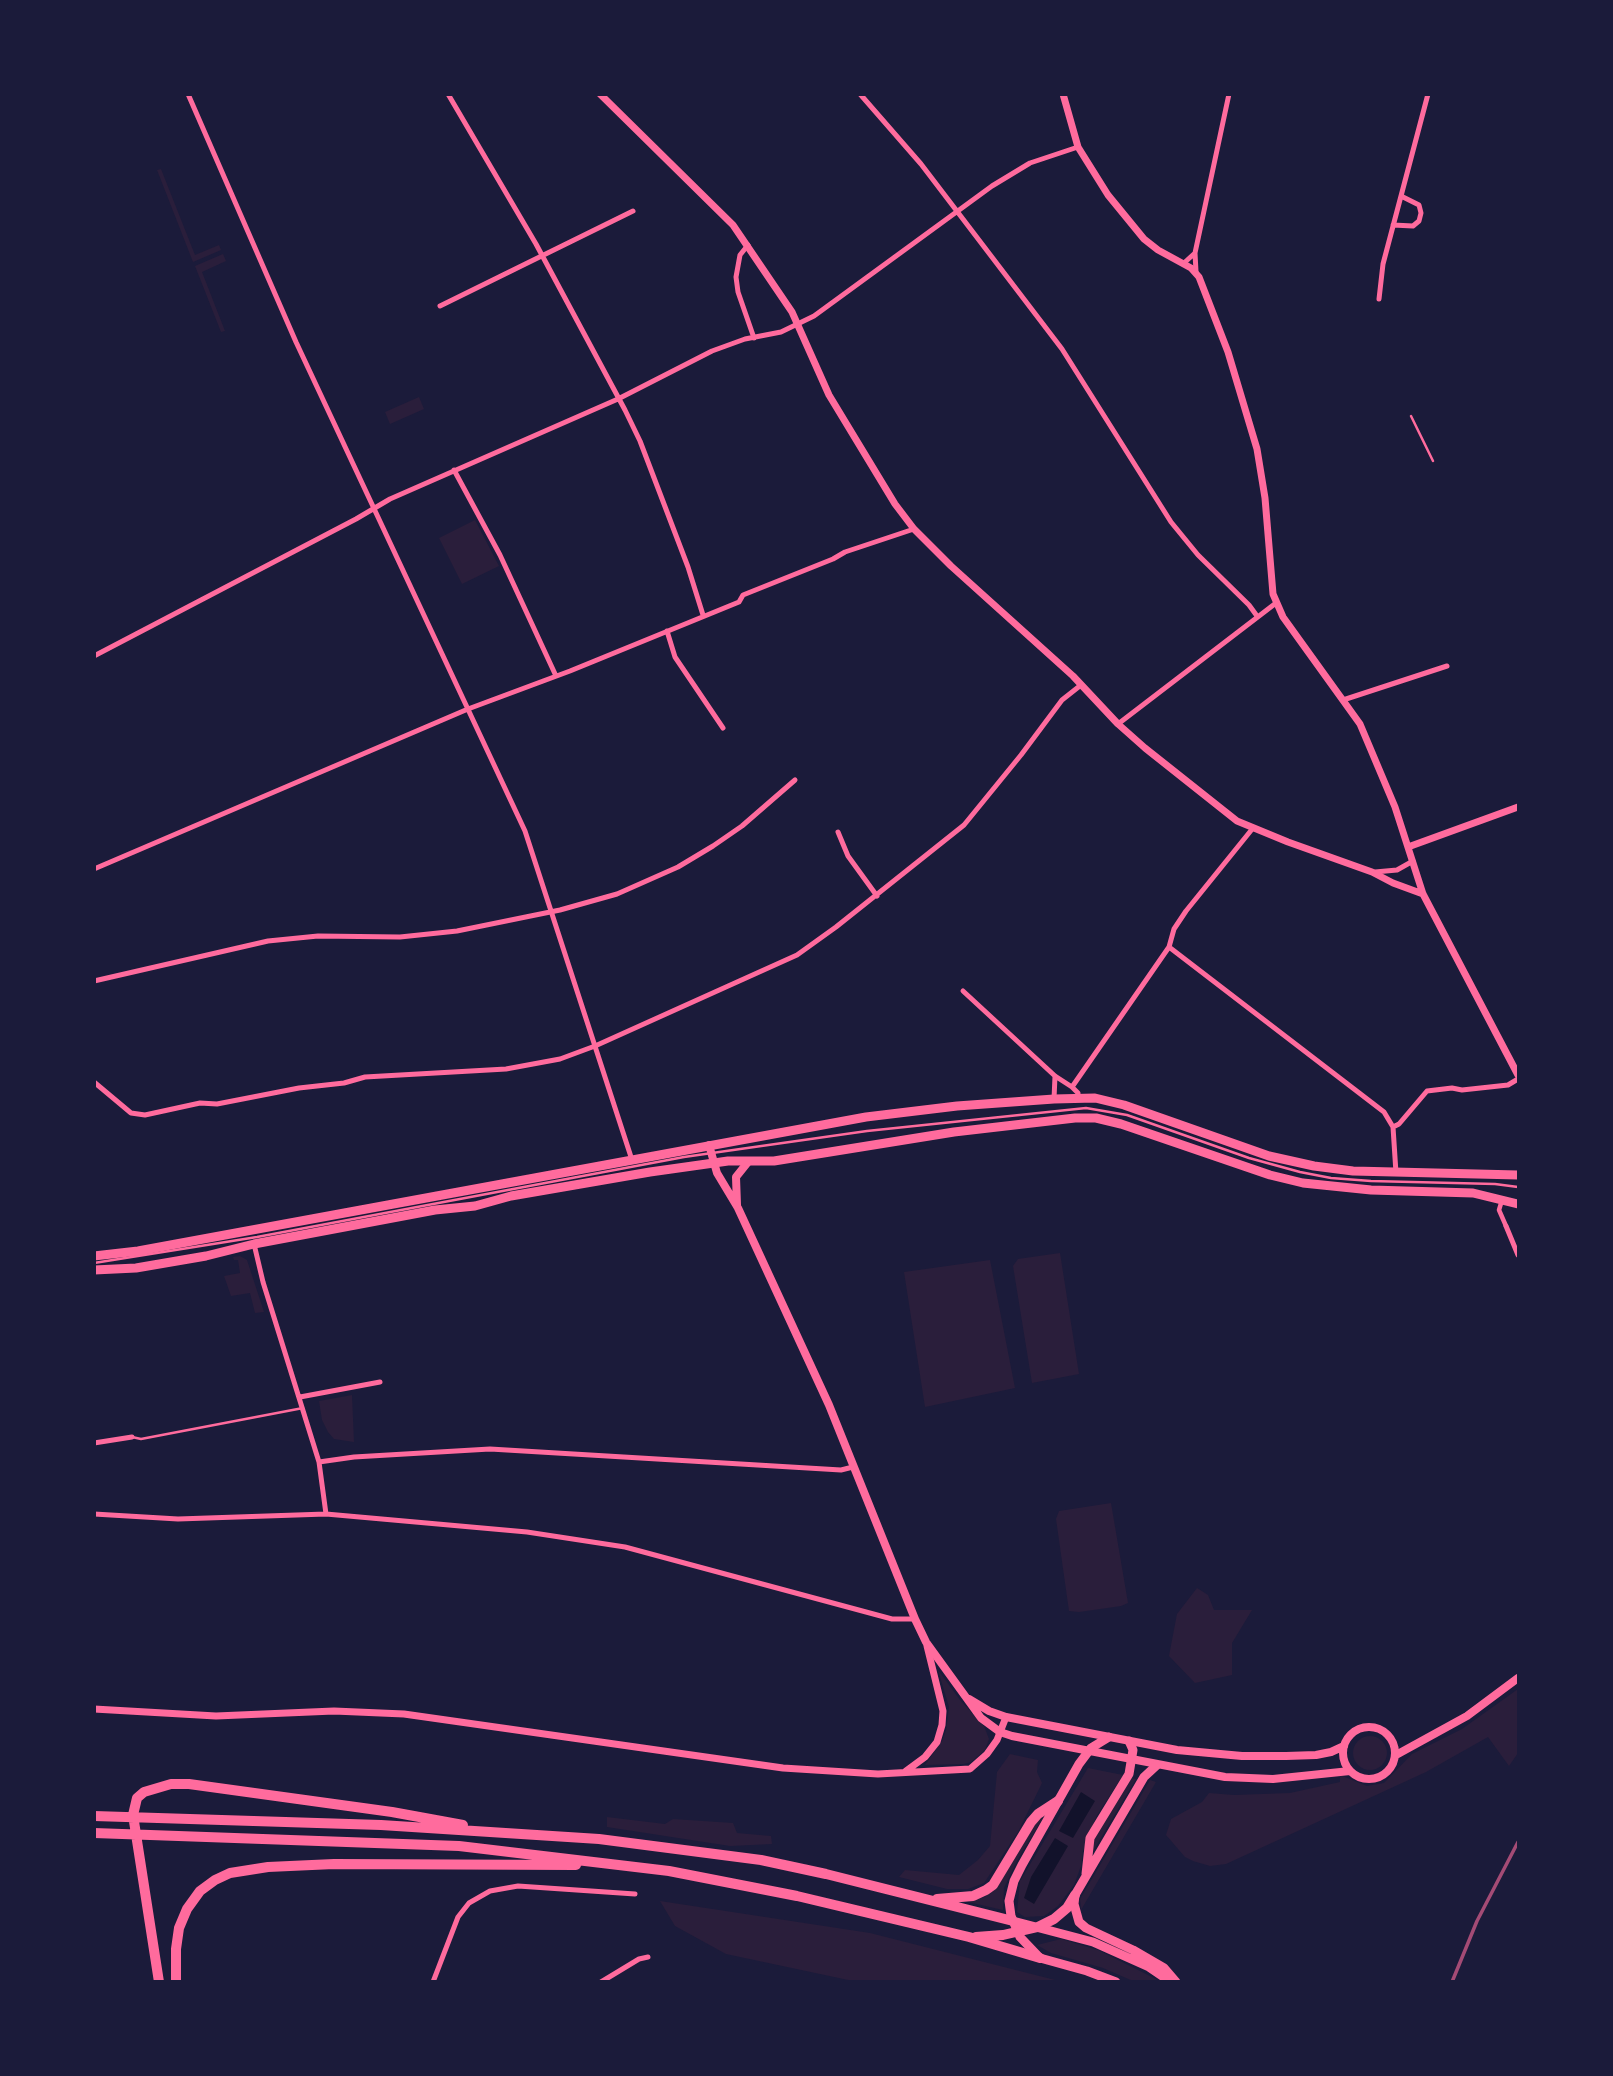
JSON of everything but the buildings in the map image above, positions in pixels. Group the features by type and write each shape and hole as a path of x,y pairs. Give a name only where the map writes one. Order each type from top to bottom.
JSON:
{"highway":[{"path":"159,1982 133,1815 135,1804 144,1792 171,1784 190,1784 392,1812 505,1832"},
{"path":"928,1900 973,1896 986,1891 993,1885 1031,1822 1058,1801"},
{"path":"94,1816 505,1832 599,1839 761,1860 1013,1921"},
{"path":"94,1833 459,1846 625,1865 797,1895 969,1937 1040,1958"},
{"path":"176,1982 179,1928 187,1909 200,1891 230,1873 268,1867 334,1864 625,1865"},
{"path":"969,1937 1038,1927 1067,1908 1075,1895"}],"main road":[{"path":"94,1270 136,1268 435,1210 469,1207 711,1154 866,1116 1078,1097 1124,1105 1281,1158 1332,1169 1518,1175"},
{"path":"94,1255 138,1251 683,1150 748,1162 774,1161 961,1132 1075,1118 1096,1118 1121,1124 1270,1175 1303,1183 1371,1190 1473,1193 1518,1204"},
{"path":"711,1154 717,1173 738,1208 803,1346 926,1642 981,1718 1000,1732 1210,1775 1251,1779 1350,1771 1364,1778 1382,1776 1392,1766 1396,1755 1393,1741 1381,1729 1368,1726 1353,1732 1344,1746 1331,1752 1317,1755 1252,1756 1177,1750 1006,1717 989,1711 966,1697"},
{"path":"738,1208 736,1177 748,1162"},
{"path":"1396,1755 1467,1716 1518,1678"},
{"path":"1110,1737 1088,1751 1014,1881 1009,1901 1018,1932 1031,1951 1040,1958 1087,1970 1116,1982"},
{"path":"1086,1876 1090,1838 1129,1774 1133,1751 1129,1741"},
{"path":"1393,1741 1420,1742"},
{"path":"1344,1746 1344,1758 1350,1771"},
{"path":"1157,1765 1144,1777 1075,1895 1076,1914 1079,1922 1086,1928 1164,1968 1173,1982"},
{"path":"1013,1921 1094,1942 1117,1951 1173,1982"}],"street":[{"path":"188,94 255,251 525,831 632,1160"},
{"path":"448,94 541,257 640,441 688,566 703,615"},
{"path":"600,94 726,217 748,245 792,312 843,421 914,529 1081,685 1118,724 1177,775 1237,821 1423,894"},
{"path":"860,94 921,164 1062,349 1171,522 1198,555 1257,616"},
{"path":"1063,94 1077,147 1108,195 1144,239 1196,272"},
{"path":"1228,94 1195,253 1196,272 1228,352 1257,449 1265,498 1273,594 1283,617 1360,724 1375,756 1423,894 1518,1077 1508,1085 1427,1091 1399,1124 1393,1127"},
{"path":"1380,299 1383,264 1429,94"},
{"path":"94,656 374,508 454,470 618,399 712,351 737,341 781,332 814,316 992,186 1030,163 1077,147"},
{"path":"1393,225 1413,226 1422,213 1419,205 1401,196"},
{"path":"440,306 633,211"},
{"path":"748,245 740,255 736,277 738,292 754,338"},
{"path":"1184,264 1195,253"},
{"path":"454,470 500,555 556,676"},
{"path":"94,869 468,709 739,601 743,595 845,552 914,529"},
{"path":"1118,724 1276,603"},
{"path":"667,631 676,657 723,728"},
{"path":"1343,700 1447,666"},
{"path":"94,1082 131,1113 145,1115 200,1102 217,1104 299,1088 344,1083 365,1077 506,1069 560,1059 595,1046 797,955 877,896 964,825 1062,700 1081,685"},
{"path":"94,981 268,941 318,936 425,935 457,931 617,894 678,867 742,826 795,780"},
{"path":"1408,847 1518,807"},
{"path":"1072,1087 1169,947 1174,929 1186,911 1252,828"},
{"path":"838,832 848,856 877,896"},
{"path":"1372,872 1396,870 1413,861"},
{"path":"1169,947 1384,1112 1393,1127 1396,1172"},
{"path":"963,991 1055,1076 1072,1087 1078,1097"},
{"path":"1054,1099 1055,1076"},
{"path":"1502,1199 1499,1210 1518,1255"},
{"path":"254,1244 319,1462 326,1514"},
{"path":"300,1397 380,1382"},
{"path":"94,1443 132,1437"},
{"path":"319,1462 354,1457 490,1449 841,1470 853,1467"},
{"path":"94,1514 178,1519 326,1514 527,1532 625,1547 892,1619 915,1619"},
{"path":"904,1773 925,1757 937,1742 942,1725 943,1711 926,1642"},
{"path":"94,1709 216,1716 334,1710 372,1711 431,1717 792,1770 863,1774 970,1769 987,1754 1006,1717"},
{"path":"433,1982 458,1917 469,1903 490,1891 518,1886 635,1894"},
{"path":"605,1980 648,1956"}],"lane":[{"path":"1411,416 1433,461"},
{"path":"94,1263 114,1262 257,1237 711,1154 867,1131 1086,1108 1127,1115 1249,1158 1331,1178 1518,1187"},
{"path":"132,1437 141,1439 303,1408"}],"shaded area":[{"path":"161,169 195,255 219,245 221,250 193,262 157,170"},
{"path":"223,254 226,261 202,272 225,331 221,332 195,266"},
{"path":"419,397 424,409 390,424 385,412"},
{"path":"475,520 499,566 462,584 439,538"},
{"path":"1060,1253 1079,1374 1032,1383 1013,1266 1018,1259"},
{"path":"240,1256 247,1260 264,1312 255,1313 250,1293 231,1296 224,1276 240,1273 238,1260 233,1257"},
{"path":"990,1260 1015,1388 925,1407 904,1272"},
{"path":"352,1395 354,1442 334,1439 322,1420 319,1401"},
{"path":"1111,1503 1128,1603 1079,1612 1069,1611 1056,1519 1059,1511"},
{"path":"1197,1588 1208,1595 1214,1610 1252,1610 1232,1643 1232,1675 1195,1683 1169,1656 1177,1614"},
{"path":"938,1670 984,1726 989,1739 985,1750 971,1762 925,1765 942,1741 946,1730 949,1707"},
{"path":"1518,1689 1518,1753 1509,1766 1488,1737 1426,1772 1226,1864 1210,1866 1193,1861 1185,1857 1166,1835 1171,1819 1202,1802 1209,1793 1290,1793 1340,1782 1340,1775 1367,1786 1384,1783 1412,1754 1462,1729"},
{"path":"1370,1736 1382,1741 1387,1753 1382,1765 1370,1770 1358,1765 1353,1753 1358,1741"},
{"path":"1010,1754 1038,1760 1037,1772 1042,1783 1018,1832 984,1883 968,1889 947,1889 899,1877 905,1870 959,1875 978,1860 990,1846 997,1772"},
{"path":"1088,1768 1123,1775 1096,1817 1074,1885 1058,1906 1044,1916 1025,1917 1017,1912 1020,1881"},
{"path":"1130,1778 1136,1779 1092,1853 1093,1840"},
{"path":"1150,1780 1156,1782 1081,1910 1080,1899"},
{"path":"1081,1792 1095,1801 1073,1838 1059,1831"},
{"path":"1044,1816 1004,1888 1003,1910 968,1902 985,1897 998,1884 1037,1821"},
{"path":"607,1817 665,1824 673,1819 733,1823 737,1833 771,1836 772,1844 730,1846 607,1827"},
{"path":"1055,1838 1068,1846 1034,1904 1024,1898 1031,1877"},
{"path":"660,1901 870,1933 1059,1981 853,1981 726,1954 675,1926"},
{"path":"1061,1939 1098,1950 1160,1981 1133,1981 1103,1968 1051,1953 1037,1945"}],"railway":[{"path":"1452,1982 1477,1921 1518,1842"}]}
